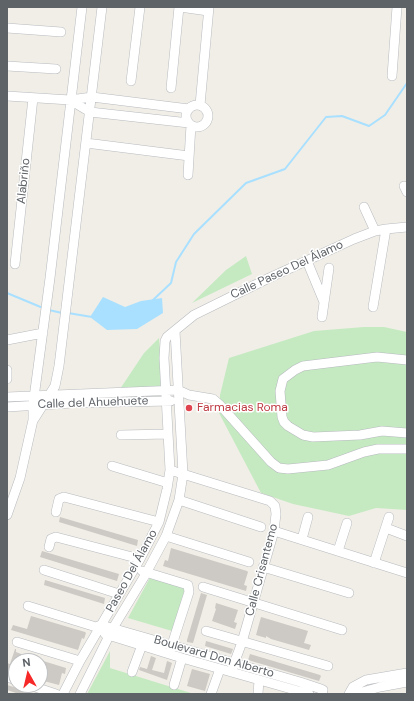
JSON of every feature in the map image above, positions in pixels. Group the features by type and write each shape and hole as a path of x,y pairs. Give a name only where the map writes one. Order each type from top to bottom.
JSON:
{"street":[{"path":"7,515 20,478 33,420 33,405 82,7"},
{"path":"33,420 55,386 59,366 102,7"},
{"path":"131,81 140,7"},
{"path":"171,88 180,7 209,9 200,105"},
{"path":"392,76 397,7"},
{"path":"7,28 60,32"},
{"path":"7,66 56,69"},
{"path":"7,96 70,100 92,97 189,109 196,105 200,105"},
{"name":"Alabriño","path":"16,264 33,98"},
{"path":"70,100 90,112 190,124 195,127 203,126 208,120 208,113 200,105"},
{"path":"188,175 190,124 186,116 189,109"},
{"path":"86,143 189,156"},
{"path":"364,207 375,231"},
{"name":"Calle Paseo Del Álamo","path":"165,391 165,341 167,337 184,322 200,311 375,231 407,227"},
{"path":"373,306 386,229"},
{"path":"307,261 324,302"},
{"path":"322,317 329,268"},
{"path":"175,331 178,390 189,395 213,399 271,462 279,468 288,469 328,465 364,452 378,449 407,449"},
{"path":"7,340 43,333"},
{"path":"407,360 377,357 303,366 284,379 280,391 282,416 284,422 303,435 313,437 360,435 382,431 407,433"},
{"path":"7,370 7,378"},
{"name":"Calle del Ahuehuete","path":"7,397 50,394 178,390"},
{"name":"Paseo Del Álamo","path":"80,694 111,632 166,536 179,500 183,474 178,390"},
{"name":"Paseo Del Álamo","path":"62,694 98,628 140,559 159,522 170,470 165,391"},
{"path":"179,401 189,395"},
{"name":"Calle del Ahuehuete","path":"7,408 43,404 179,401"},
{"path":"121,435 168,434"},
{"path":"112,466 168,483"},
{"name":"Calle Crisantemo","path":"170,470 270,501 276,506 274,531 254,603 231,672"},
{"path":"56,512 59,499 64,497 159,522"},
{"path":"179,500 261,527"},
{"path":"302,539 308,517"},
{"path":"374,562 389,517"},
{"path":"338,551 347,523"},
{"path":"386,528 407,536"},
{"path":"274,531 407,573"},
{"path":"166,536 249,562"},
{"path":"49,547 51,539 56,537 140,559"},
{"path":"263,567 349,593"},
{"path":"134,568 188,585 189,592 171,650"},
{"path":"44,570 119,594"},
{"path":"203,587 342,630"},
{"name":"Boulevard Don Alberto","path":"28,606 171,650 182,658 259,680 298,689 321,688 323,690 322,694"},
{"path":"206,631 328,666"},
{"name":"Boulevard Don Alberto","path":"111,632 142,645 235,663 309,694"},
{"path":"17,642 80,661"},
{"path":"132,672 142,645"},
{"path":"174,685 182,658"},
{"path":"211,694 220,669"},
{"path":"349,694 353,687 366,680 407,673"},
{"path":"258,694 259,680"},
{"path":"355,694 380,690 407,682"}],"green space":[{"path":"246,256 252,274 192,303 226,270"},
{"path":"384,327 407,332 407,510 376,508 349,516 293,504 261,493 219,413 220,395 229,358 314,331"},
{"path":"159,338 162,382 160,386 157,388 120,389 144,353"},
{"path":"153,572 187,582 172,631 128,618"},
{"path":"110,651 110,668 194,694 87,694"}],"water":[{"path":"103,297 125,307 141,301 162,298 163,313 137,329 107,330 90,317"}],"building":[{"path":"60,517 138,540 137,546 59,522"},
{"path":"171,548 247,571 244,585 247,586 246,591 163,566 165,560 168,561"},
{"path":"42,551 119,574 117,581 40,557"},
{"path":"45,580 105,598 104,604 44,585"},
{"path":"201,593 207,595 193,643 187,642 187,640"},
{"path":"216,603 238,610 234,622 237,623 235,629 212,621 216,609"},
{"path":"31,616 85,632 84,639 82,638 78,650 11,630 13,625 27,629"},
{"path":"261,617 308,631 304,643 311,645 309,650 271,639 266,636 266,638 256,635"},
{"path":"206,641 233,649 231,654 205,646"},
{"path":"250,654 321,676 319,681 248,660"},
{"path":"151,656 156,658 152,670 164,673 167,661 172,663 167,680 139,670 140,667 147,669"},
{"path":"48,662 66,668 65,674 62,673 59,685 48,682"},
{"path":"192,669 210,674 205,691 187,686"},
{"path":"16,693 30,693 30,694"}],"waterway":[{"path":"153,300 171,283 176,262 194,234 246,183 285,169 326,117 342,116 369,126 385,115 407,83"},
{"path":"7,293 43,308"},
{"path":"49,310 62,313"},
{"path":"68,313 92,317"}],"place":[{"name":"Farmacias Roma","path":"189,408"}]}
